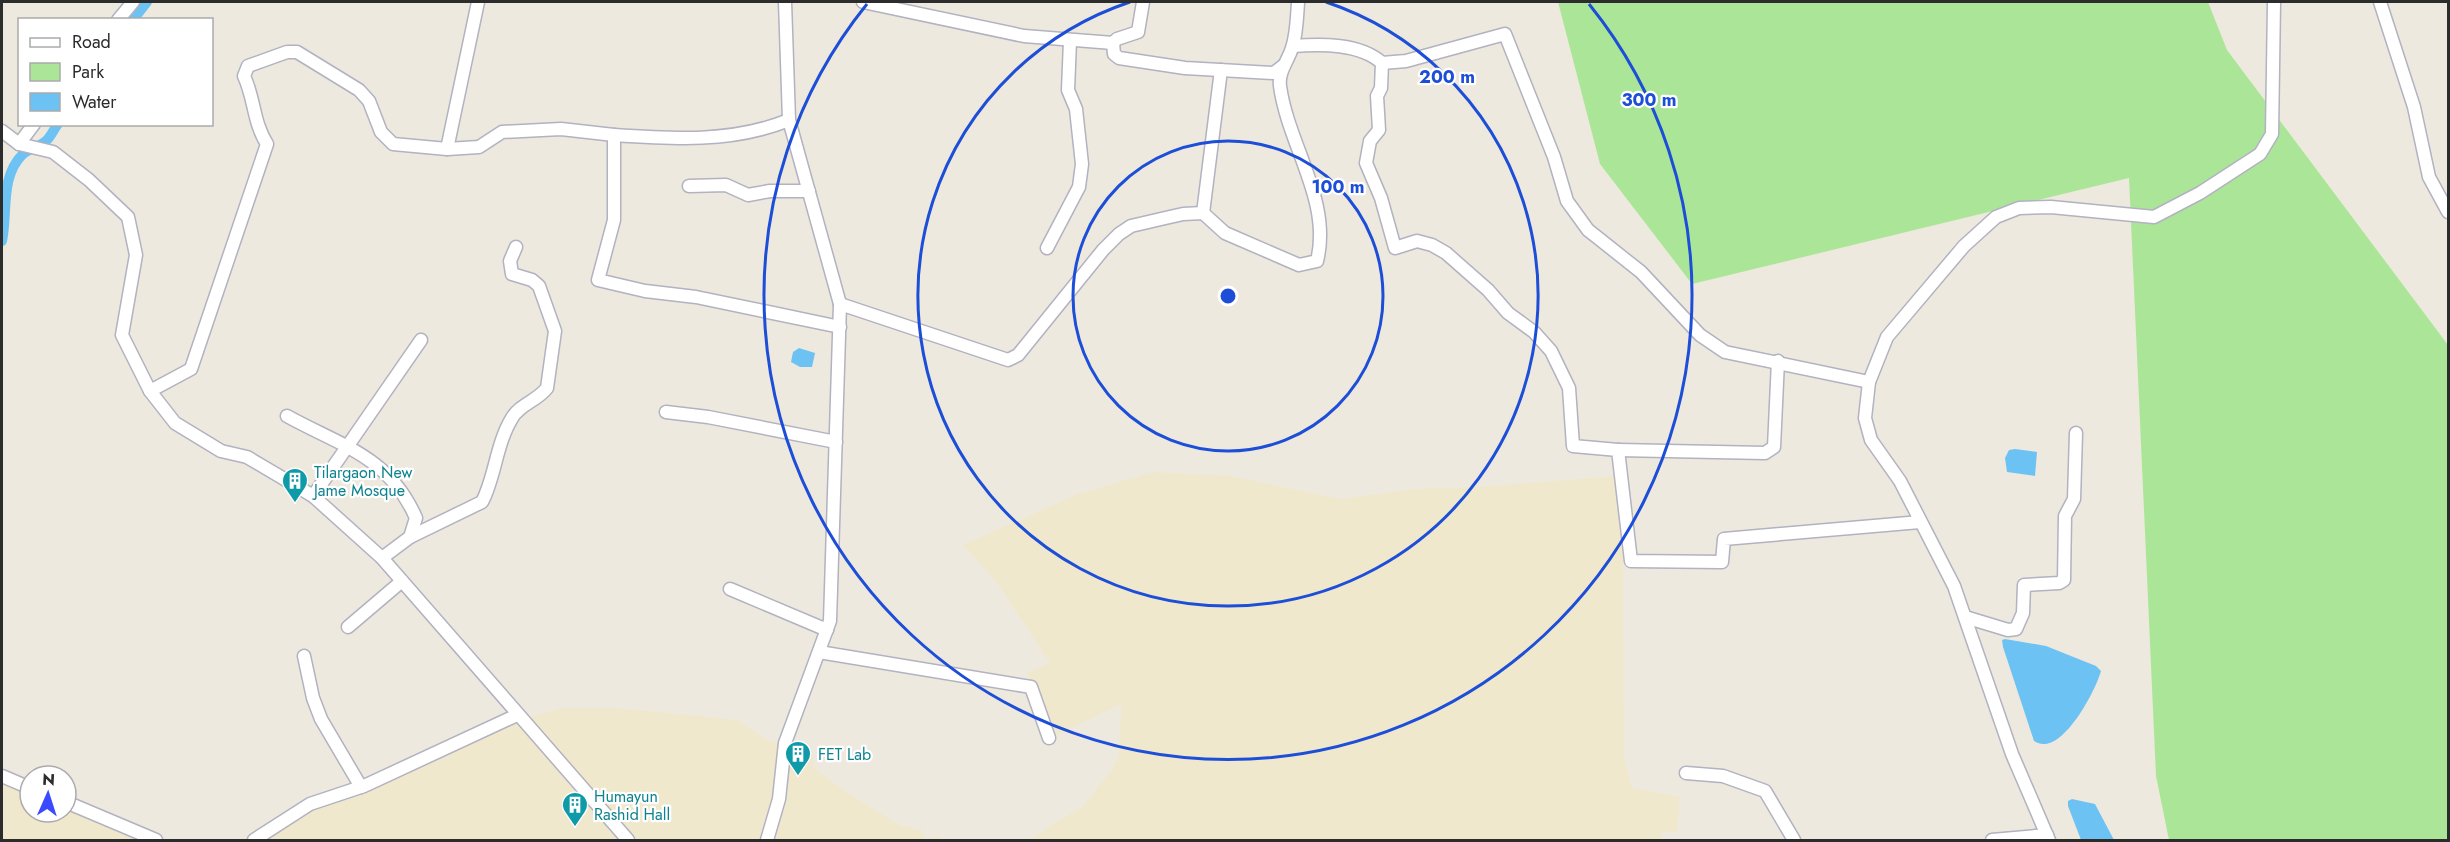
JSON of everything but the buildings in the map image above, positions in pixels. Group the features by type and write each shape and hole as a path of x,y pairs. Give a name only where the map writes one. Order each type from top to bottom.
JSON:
{"street":[{"path":"120,18 133,2"},
{"path":"447,149 478,2"},
{"path":"767,840 779,800 785,743 830,621 840,327 840,304 789,120 785,2"},
{"path":"862,2 1024,36 1113,43 1117,39 1138,32 1143,2"},
{"path":"1203,213 1225,233 1299,265 1317,261 1321,244 1321,219 1283,104 1279,78 1293,46 1298,2"},
{"path":"1992,840 2048,838 2012,754 1954,586 1900,481 1871,440 1865,418 1869,382 1887,337 1964,246 1996,217 2019,208 2052,207 2154,217 2200,193 2260,154 2272,134 2274,2"},
{"path":"2380,2 2414,107 2429,177 2448,212"},
{"path":"1293,46 1326,44 1374,56 1382,63 1406,61 1505,34 1554,157 1567,201 1587,230 1641,272 1700,335 1725,352 1755,360 1778,361 1869,382"},
{"path":"1047,248 1079,187 1082,164 1081,132 1076,109 1068,90 1070,41"},
{"path":"1113,43 1114,54 1119,58 1185,68 1274,73 1286,63"},
{"path":"150,391 191,369 267,144 253,114 255,108 244,76 248,66 287,52 297,52 359,90 369,101 381,132 393,144 447,149 479,147 502,132 561,129 688,140 762,131 789,120"},
{"path":"1382,63 1381,88 1377,96 1378,130 1370,141 1366,163 1381,198 1395,248 1417,241 1432,245 1446,253 1488,290 1508,313 1534,332 1551,351 1569,388 1573,446 1618,450 1765,453 1774,447 1778,361"},
{"path":"1203,213 1221,70"},
{"path":"22,144 33,126"},
{"path":"2,131 22,144 53,152 89,180 128,218 136,255 122,335 150,391 175,423 221,451 247,457 313,496 382,558 628,840"},
{"path":"614,135 614,220 598,280 645,291 696,297 840,327"},
{"path":"689,186 726,185 748,195 770,191 809,191"},
{"path":"840,304 1008,360 1018,355 1103,250 1119,234 1131,226 1203,213"},
{"path":"382,558 410,537 482,502 498,449 511,420 518,409 542,395 548,388 555,331 538,286 532,280 512,274 510,261 516,247"},
{"path":"313,496 421,340"},
{"path":"666,412 708,417 836,442"},
{"path":"287,416 347,445 377,464 410,504 416,518 410,537"},
{"path":"1965,618 2008,630 2016,629 2024,613 2024,585 2060,583 2064,580 2065,516 2074,499 2076,433"},
{"path":"1618,450 1631,561 1722,562 1724,539 1920,522"},
{"path":"348,627 402,581"},
{"path":"730,589 827,630"},
{"path":"819,652 1031,687 1049,738"},
{"path":"304,656 313,698 321,719 361,787"},
{"path":"254,840 310,804 361,787 518,715"},
{"path":"1686,773 1723,776 1765,791 1794,840"},
{"path":"2,776 18,783"},
{"path":"78,807 156,840"}],"shaded area":[{"path":"1153,472 1231,476 1340,499 1415,489 1493,486 1615,476 1623,555 1624,758 1632,788 1680,797 1677,832 1662,831 1661,840 1030,840 1055,822 1081,808 1111,771 1119,756 1121,704 1053,737 1027,672 1050,663 997,583 963,545 1078,494"},
{"path":"560,708 618,708 737,720 767,740 782,744 782,750 813,754 813,767 845,791 899,825 922,830 926,839 939,836 942,840 266,840 306,811 397,778 513,723"},
{"path":"2,784 18,790 18,824 78,824 78,814 138,840 2,840"}],"green space":[{"path":"1558,2 2208,2 2227,50 2448,345 2448,840 2169,840 2156,776 2129,178 1692,284 1600,164"}],"water":[{"path":"799,348 815,353 812,367 800,367 791,362 793,352"},
{"path":"2009,450 2037,452 2035,476 2007,472 2005,458"},
{"path":"2002,640 2046,646 2096,666 2101,671 2092,693 2075,721 2055,741 2044,744 2034,741 2003,647"},
{"path":"2072,799 2095,804 2114,840 2081,840 2068,806 2068,801"}],"waterway":[{"path":"135,18 147,2"},
{"path":"2,241 10,174 22,155 47,140 57,126"}],"place":[{"name":"Tilargaon New Jame Mosque","path":"295,504"},
{"name":"FET Lab","path":"798,777"},
{"name":"Humayun Rashid Hall","path":"575,828"}]}
